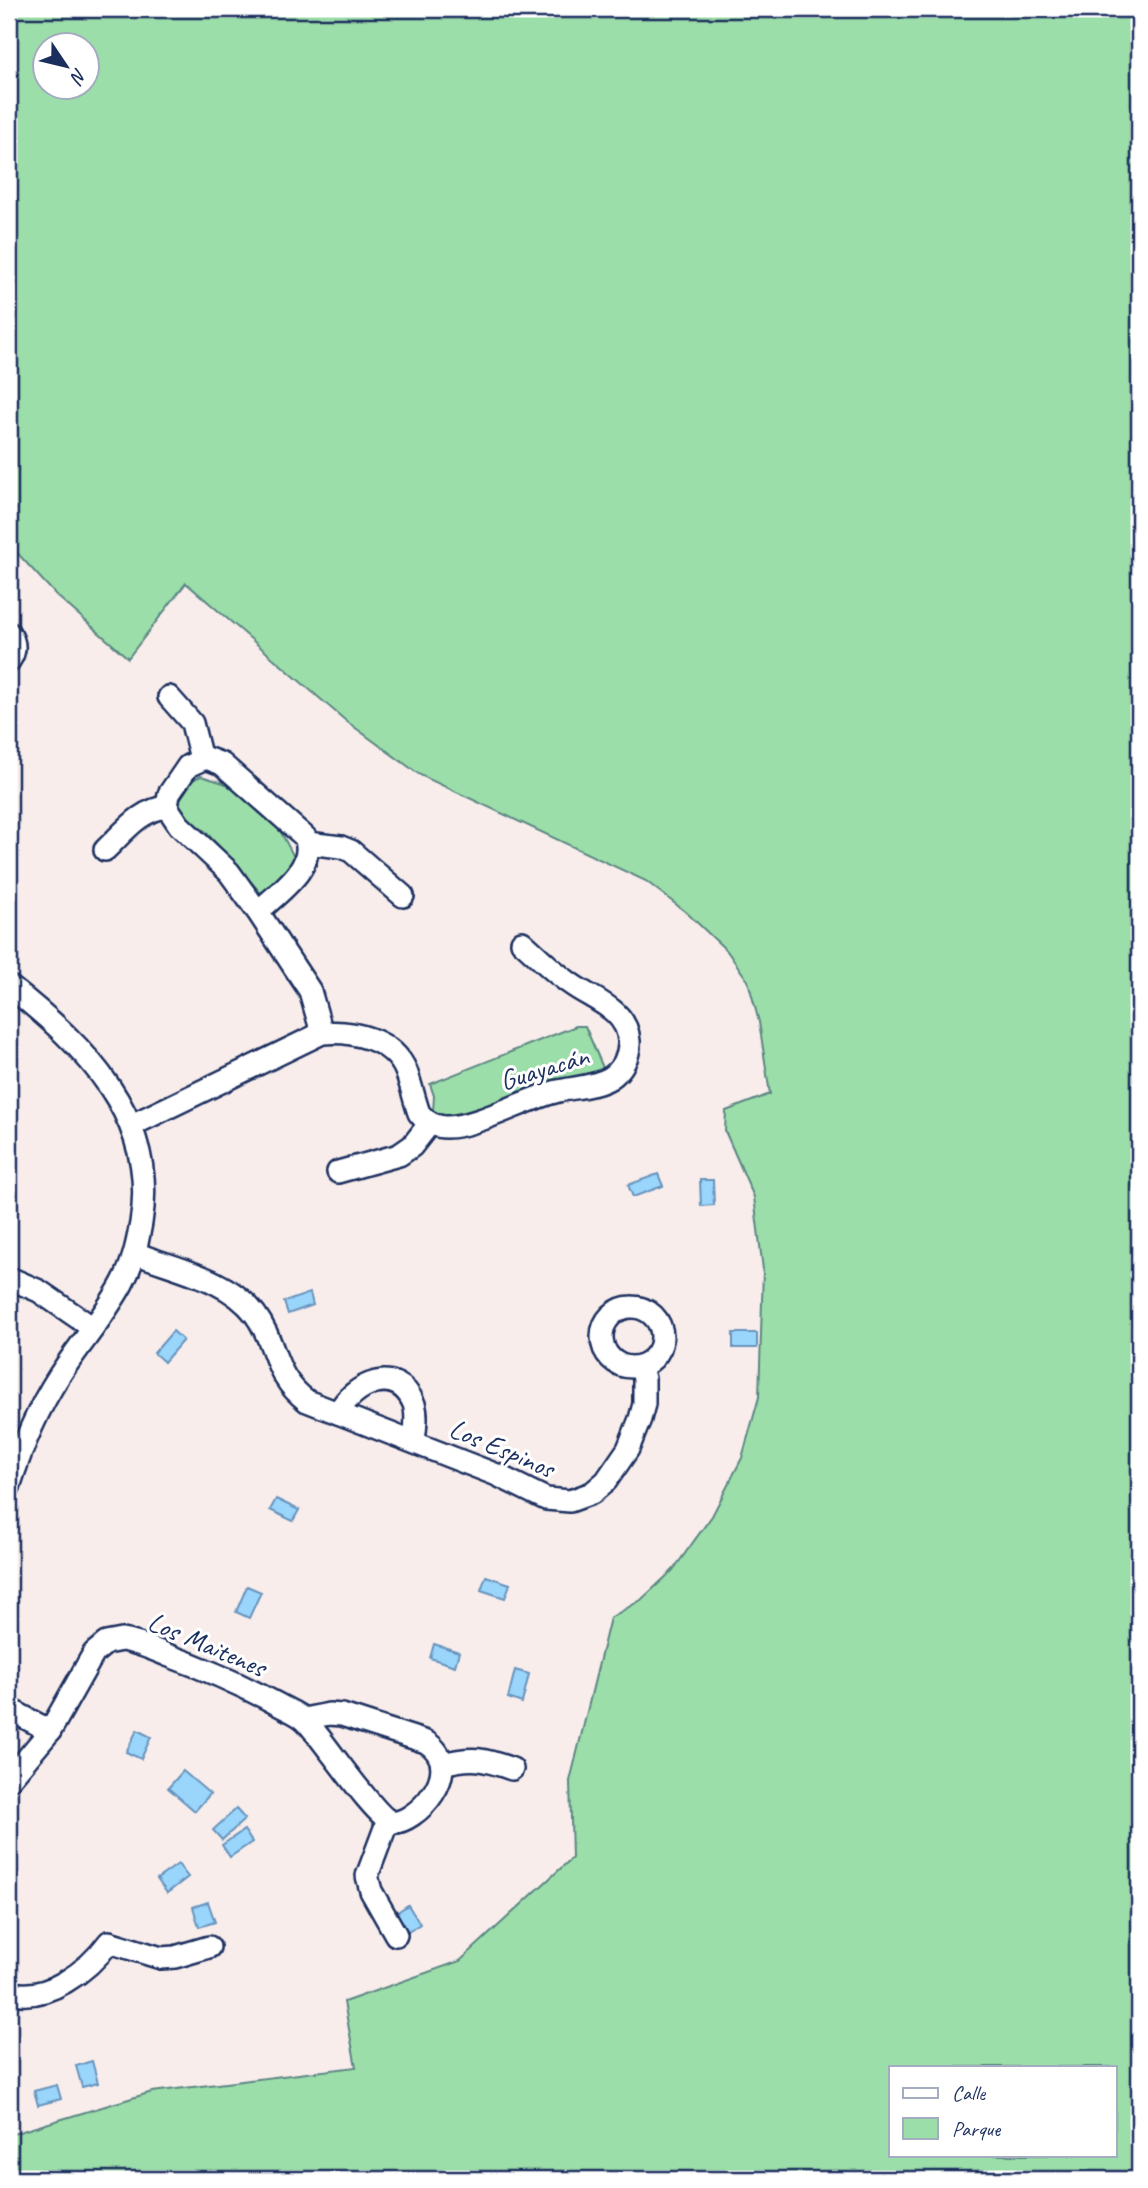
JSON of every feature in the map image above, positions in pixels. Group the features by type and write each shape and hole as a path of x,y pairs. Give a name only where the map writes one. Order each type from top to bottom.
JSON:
{"street":[{"path":"9,633 15,650 9,661"},
{"path":"169,697 192,723 201,760"},
{"path":"258,912 303,867 309,852 307,843 300,831 222,764 211,758 193,762 169,794 167,807 179,825 229,872 258,912 310,991 322,1033"},
{"path":"105,850 144,813 167,807"},
{"path":"307,843 341,847 351,851 403,896"},
{"name":"Guayacán","path":"430,1123 444,1127 462,1125 531,1099 603,1081 616,1073 626,1058 629,1040 620,1017 604,1003 562,978 522,942"},
{"path":"9,986 89,1059 116,1095 132,1125 143,1174 144,1197 135,1253 122,1284 58,1377 39,1412 9,1487"},
{"path":"132,1125 322,1033 357,1034 371,1039 393,1053 406,1070 419,1112 430,1123 412,1146 399,1155 338,1172"},
{"name":"Los Espinos","path":"135,1253 206,1279 234,1293 250,1308 261,1324 279,1368 291,1388 307,1401 498,1475 546,1499 561,1502 578,1499 592,1493 606,1481 628,1449 640,1419 644,1380 641,1366"},
{"path":"9,1278 39,1291 93,1328"},
{"name":"Los Espinos","path":"338,1413 348,1396 365,1385 386,1381 396,1384 404,1390 414,1405 414,1442"},
{"name":"Los Maitenes","path":"9,1780 50,1731 94,1653 106,1643 122,1640 223,1676 304,1719 374,1808 388,1820"},
{"path":"9,1709 50,1731"},
{"path":"304,1719 329,1714 342,1715 426,1742 435,1748 443,1764 440,1783 414,1814 400,1822 388,1820 367,1876 371,1891 396,1935"},
{"path":"443,1764 472,1758 512,1769"},
{"path":"9,1992 30,1994 74,1977 99,1956 109,1942 161,1958 175,1957 209,1947"}],"green space":[{"path":"9,9 1139,9 1139,2179 9,2179 9,2135 152,2092 356,2067 344,2002 460,1961 572,1858 570,1781 610,1618 641,1600 673,1570 712,1516 742,1458 759,1397 763,1270 754,1197 725,1131 726,1111 770,1094 759,1022 748,981 727,951 687,913 646,881 420,775 346,721 186,583 128,658 57,596 9,544"},
{"path":"201,776 230,785 274,819 296,861 267,893 260,892 205,831 181,814 177,806 182,791 191,781"},
{"path":"576,1026 585,1026 604,1070 451,1118 433,1111 434,1096 430,1084"}],"water":[{"path":"658,1174 663,1186 633,1197 628,1185"},
{"path":"700,1180 713,1180 714,1205 701,1206"},
{"path":"310,1293 313,1305 288,1314 284,1302"},
{"path":"173,1331 183,1340 164,1362 154,1353"},
{"path":"733,1333 757,1333 757,1348 733,1348"},
{"path":"276,1499 299,1510 293,1521 270,1510"},
{"path":"486,1576 510,1584 505,1598 481,1590"},
{"path":"247,1586 261,1592 249,1618 236,1612"},
{"path":"434,1644 459,1652 455,1666 430,1658"},
{"path":"515,1670 529,1674 522,1703 508,1698"},
{"path":"137,1730 151,1737 141,1759 126,1752"},
{"path":"183,1771 210,1794 195,1811 168,1788"},
{"path":"236,1809 245,1819 222,1840 213,1830"},
{"path":"244,1830 252,1842 230,1857 222,1845"},
{"path":"178,1864 188,1877 167,1893 157,1879"},
{"path":"208,1902 215,1922 199,1927 193,1907"},
{"path":"408,1905 420,1924 408,1932 396,1913"},
{"path":"92,2061 98,2083 82,2087 76,2066"},
{"path":"57,2085 61,2099 38,2105 34,2091"}]}
